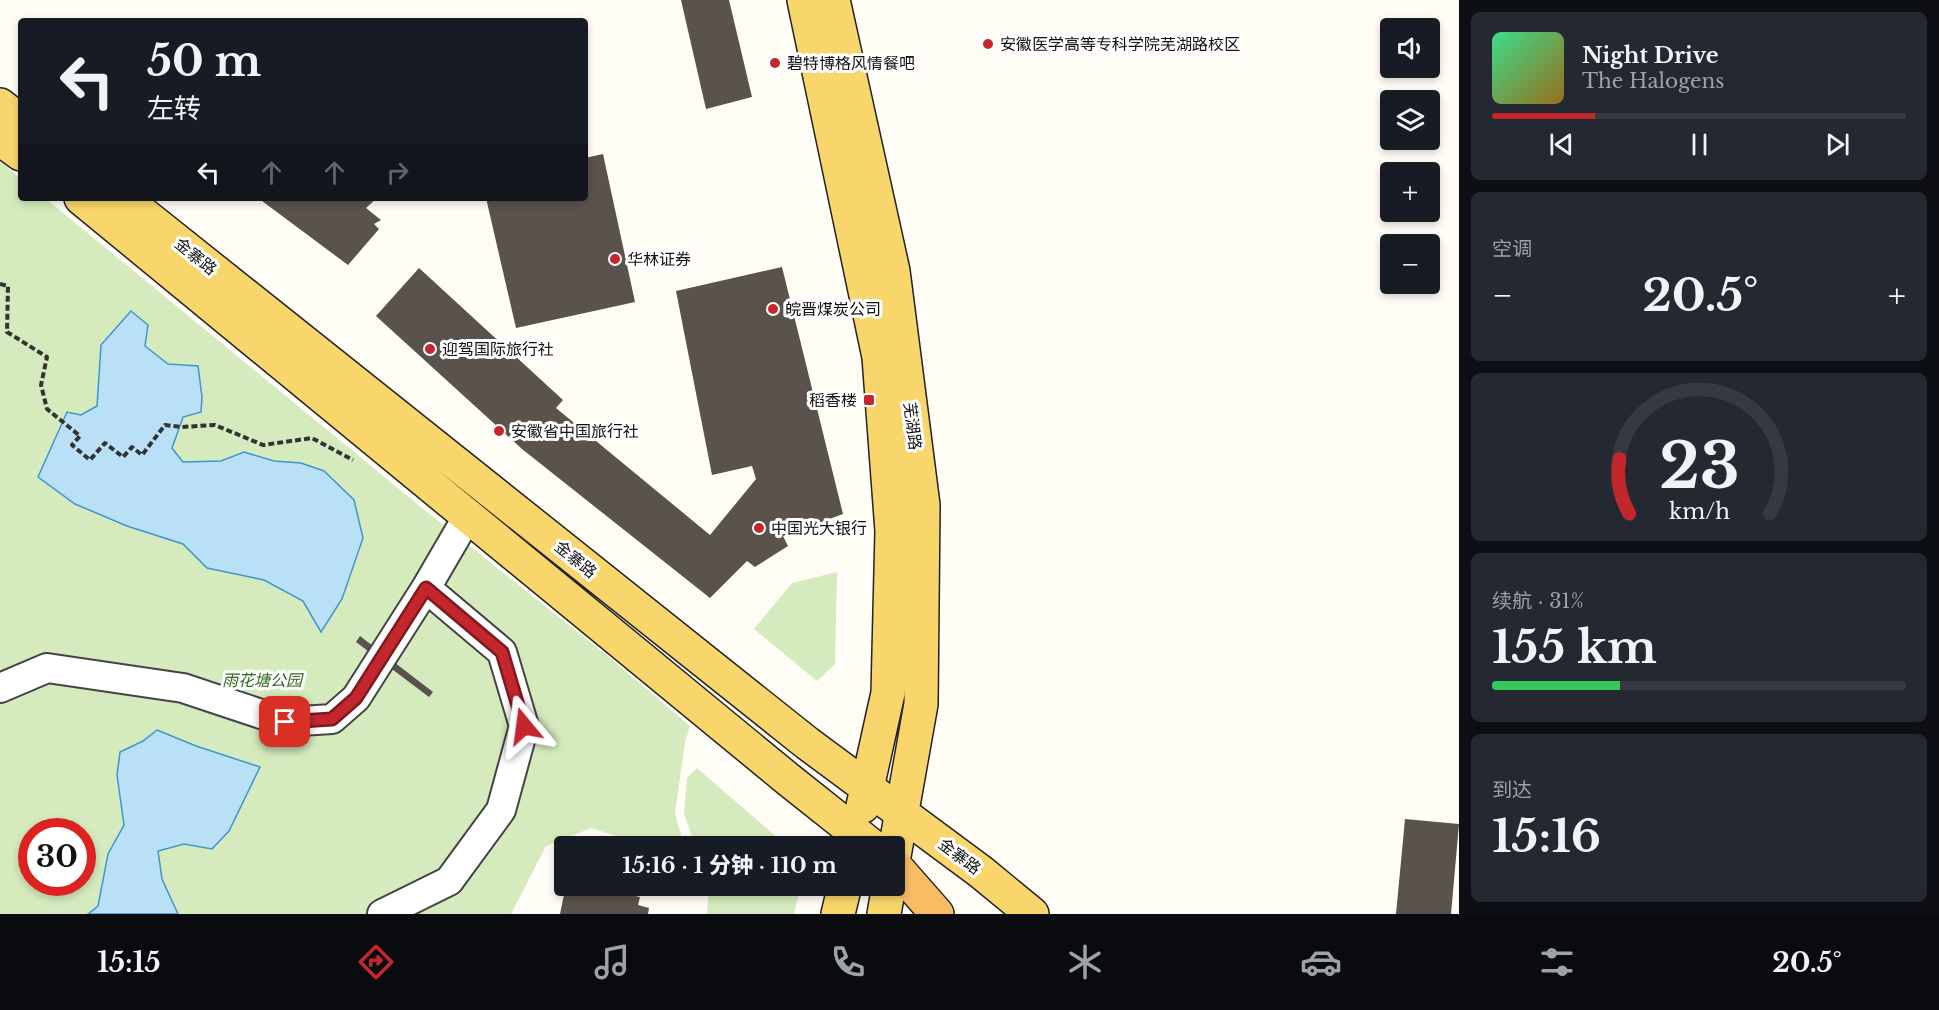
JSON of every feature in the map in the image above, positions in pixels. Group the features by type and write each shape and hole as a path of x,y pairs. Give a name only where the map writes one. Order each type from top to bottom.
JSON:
{"highway":[{"path":"905,878 937,914"}],"main road":[{"name":"芜湖路","path":"804,0 879,357 892,531 888,693 867,787 862,836"},
{"name":"芜湖路","path":"833,0 893,271 923,505 921,704 898,836"},
{"path":"0,105 18,119"},
{"path":"0,139 18,152"},
{"name":"金寨路","path":"85,201 854,836"},
{"name":"金寨路","path":"127,201 798,735 981,872 1032,914"},
{"path":"905,874 955,914"},
{"path":"838,914 842,896"},
{"path":"884,914 887,896"}],"street":[{"path":"0,688 47,668 183,688 285,722 332,719 356,698 426,588 468,516"},
{"path":"382,914 449,881 501,810 524,726 502,652 426,588"}],"path":[{"path":"0,284 8,286 7,332 47,357 41,385 47,409 80,436 72,445 90,460 105,443 123,457 132,447 142,454 165,425 181,427 215,425 263,445 312,438 362,465"}],"green space":[{"name":"雨花塘公园","path":"0,161 18,176 18,201 49,201 427,512 610,658 690,726 685,742 675,813 681,836 616,836 591,828 571,836 554,836 554,843 546,846 511,914 0,914"},
{"path":"837,572 835,664 817,681 754,629 792,583"},
{"path":"697,768 775,836 692,836 684,813 687,778"},
{"path":"708,896 798,896 794,914 707,914"}],"water":[{"path":"131,311 148,325 145,346 168,364 198,366 202,397 201,412 183,417 172,448 183,462 221,461 244,452 274,461 301,463 324,471 354,500 363,538 342,599 321,632 303,601 264,580 207,568 183,544 127,526 75,504 38,477 67,412 81,415 97,406 101,345"},
{"path":"157,730 196,746 260,767 229,831 212,849 184,844 158,851 162,879 178,914 88,914 98,906 108,854 124,825 117,775 120,752 143,741"}],"building":[{"path":"681,0 729,0 752,97 706,109"},
{"path":"603,154 635,302 516,328 487,201 588,201 588,157"},
{"path":"262,201 374,201 366,208 381,220 374,224 379,229 348,265"},
{"path":"782,267 843,514 783,536 788,546 755,567 747,561 710,598 522,449 376,316 419,268 563,400 556,408 710,535 756,479 752,466 712,475 676,291"},
{"path":"360,636 433,692 429,697 356,642"},
{"path":"1405,819 1459,824 1451,914 1396,914"},
{"path":"564,896 635,896 640,897 638,905 649,908 648,914 560,914"}],"place":[{"name":"安徽医学高等专科学院芜湖路校区","path":"988,44"},
{"name":"碧特博格风情餐吧","path":"775,63"},
{"name":"华林证券","path":"615,259"},
{"name":"皖晋煤炭公司","path":"773,309"},
{"name":"迎驾国际旅行社","path":"430,349"},
{"name":"稻香楼","path":"869,400"},
{"name":"安徽省中国旅行社","path":"499,431"},
{"name":"中国光大银行","path":"759,528"}],"route":[{"path":"285,722 332,719 356,698 426,588 502,652 524,726"}]}
